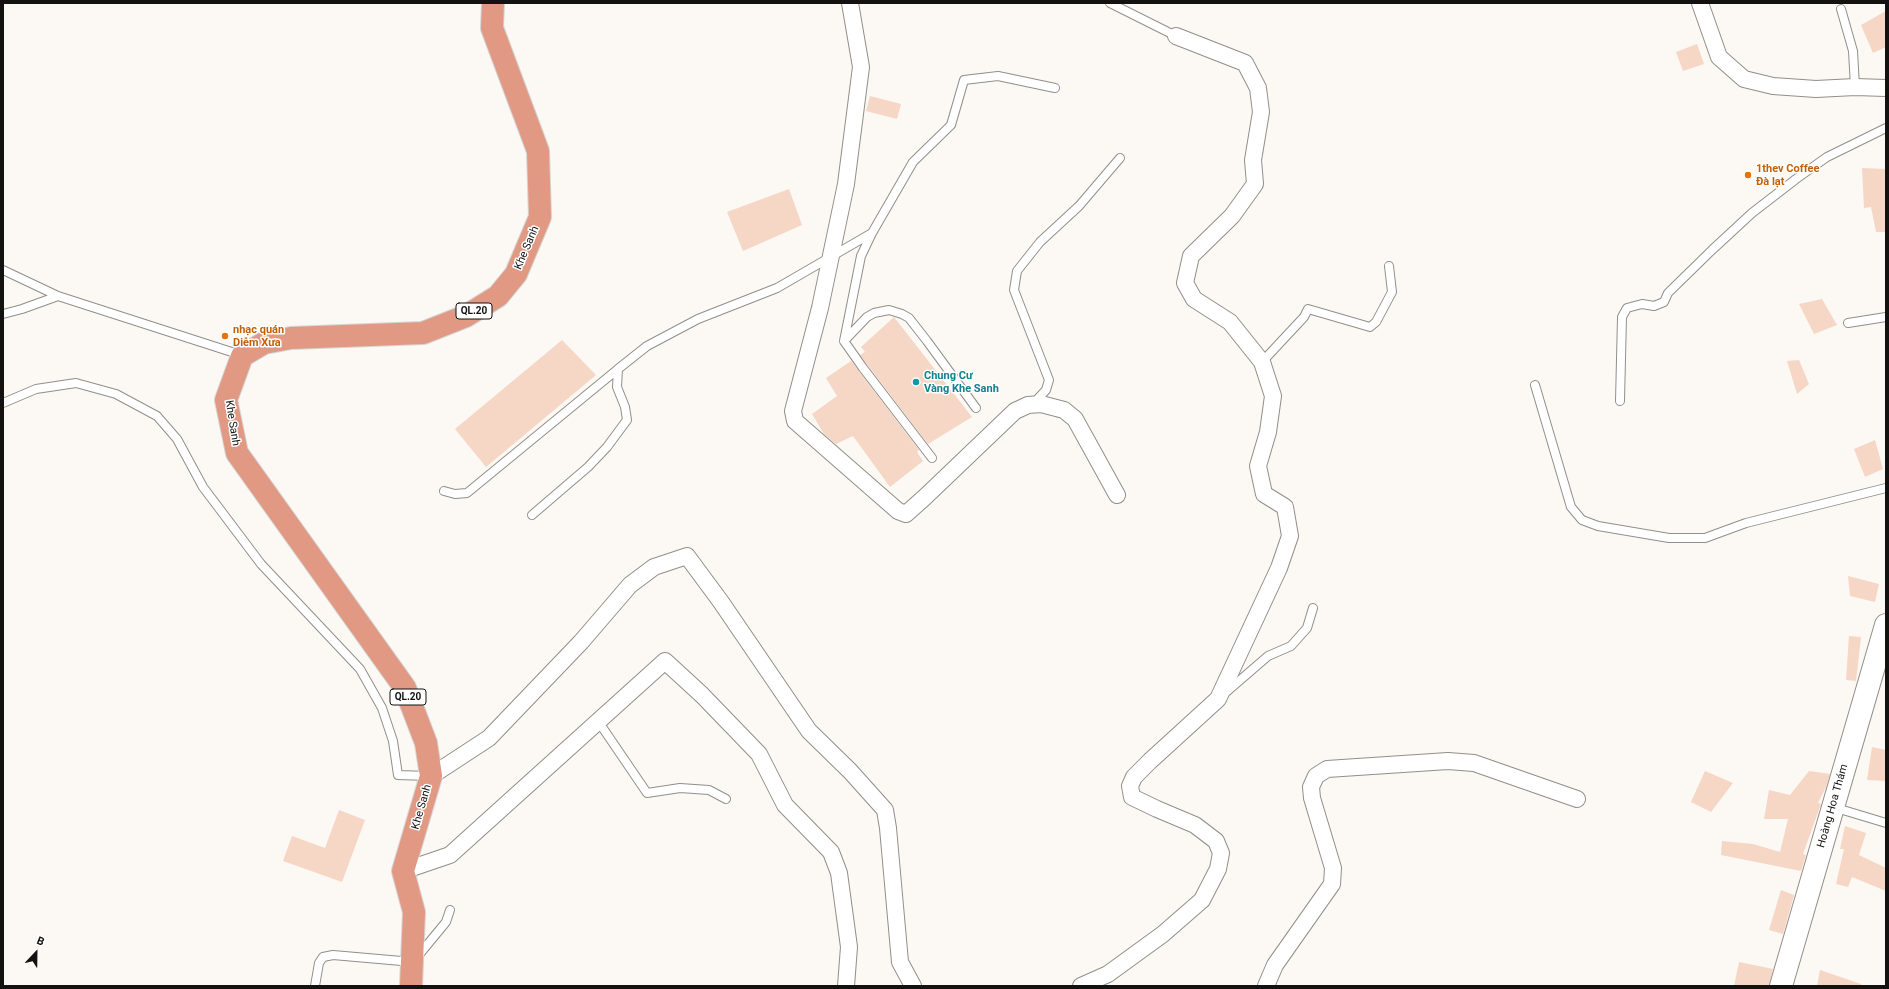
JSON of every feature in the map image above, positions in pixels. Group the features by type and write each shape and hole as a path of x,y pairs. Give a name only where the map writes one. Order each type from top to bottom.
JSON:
{"highway":[{"name":"Khe Sanh","path":"403,871 431,776 426,743 405,688 237,453 226,400 242,356 264,343 291,338 423,333 466,316 498,296 516,274 540,217 538,151 492,28 493,3"},
{"path":"403,871 414,912 411,986"}],"street":[{"path":"850,3 861,67 846,184 820,308 793,411 795,421 898,511 906,514 1011,414 1034,403 1064,410 1075,419 1117,495"},
{"path":"1700,3 1719,57 1744,79 1773,86 1816,89 1856,87 1886,88"},
{"path":"1081,986 1108,974 1163,934 1202,900 1218,869 1221,853 1216,841 1195,825 1156,809 1132,797 1130,786 1134,777 1150,761 1218,699 1279,568 1290,536 1284,507 1264,494 1258,466 1268,432 1273,396 1262,362 1230,322 1194,299 1185,283 1191,256 1232,216 1255,184 1252,160 1261,112 1258,88 1245,62 1176,36"},
{"path":"431,776 488,738 581,642 630,586 654,567 687,556 721,602 809,731 850,771 885,810 888,828 900,962 913,986"},
{"name":"Hoàng Hoa Thám","path":"1780,986 1886,625"},
{"path":"403,871 450,855 665,661 702,695 759,754 785,805 831,852 839,874 849,947 846,986"},
{"path":"1266,986 1275,965 1332,884 1333,868 1312,798 1311,787 1316,776 1327,769 1448,761 1468,763 1577,799"}],"lane":[{"path":"1110,3 1176,36"},
{"path":"1841,8 1853,51 1856,87"},
{"path":"932,458 844,341 861,256 872,233 913,162 951,125 964,80 998,76 1055,88"},
{"path":"1620,401 1622,317 1627,308 1642,304 1654,306 1664,302 1668,293 1752,213 1827,157 1886,128"},
{"path":"1034,403 1046,390 1049,380 1014,290 1017,271 1040,242 1079,206 1120,158"},
{"path":"444,491 455,494 467,493 647,346 698,319 778,288 831,255 872,233"},
{"path":"1262,362 1304,317 1308,309 1370,327 1376,322 1392,292 1389,266"},
{"path":"3,270 58,296 242,356"},
{"path":"3,314 58,296"},
{"path":"844,341 867,317 874,313 890,310 902,314 909,318 976,408"},
{"path":"1848,323 1886,317"},
{"path":"532,515 588,467 607,447 627,420 625,407 617,387 618,369"},
{"path":"3,403 36,389 76,383 116,394 157,416 177,439 203,487 261,564 360,670 382,708 393,741 398,775 431,776"},
{"path":"1536,385 1571,507 1582,520 1598,526 1669,538 1705,538 1746,523 1886,488"},
{"path":"1218,699 1268,656 1291,646 1307,628 1313,608"},
{"path":"598,721 647,793 680,788 709,790 726,799"},
{"path":"1833,807 1886,823"},
{"path":"315,986 319,963 323,957 333,955 413,962 446,922 450,910"}],"building":[{"path":"1886,11 1886,47 1873,53 1861,25"},
{"path":"1697,44 1704,64 1683,71 1676,52"},
{"path":"870,96 901,104 897,119 866,111"},
{"path":"1862,168 1886,169 1886,232 1876,232 1871,207 1864,208"},
{"path":"789,189 802,225 743,251 727,212"},
{"path":"1822,299 1837,325 1814,334 1799,304"},
{"name":"Chung Cư Vàng Khe Sanh","path":"894,317 972,417 928,444 860,355 865,352 861,347"},
{"path":"562,340 596,375 486,467 455,429"},
{"path":"1799,360 1809,384 1797,394 1787,361"},
{"path":"851,361 919,450 917,452 923,461 890,487 853,436 836,444 824,434 812,414 837,396 826,378"},
{"path":"1875,440 1883,469 1865,477 1854,449"},
{"path":"1848,576 1879,584 1875,602 1850,596"},
{"path":"1849,636 1861,637 1856,681 1846,680"},
{"path":"1872,747 1886,750 1886,781 1867,780"},
{"path":"1705,771 1733,783 1711,812 1691,802"},
{"path":"1809,771 1830,774 1826,787 1818,803 1821,804 1803,854 1806,855 1801,871 1721,855 1722,841 1753,844 1780,852 1788,819 1764,819 1769,790 1790,795"},
{"path":"339,810 365,820 342,882 283,861 292,836 325,848"},
{"path":"1845,826 1866,833 1859,855 1886,868 1886,891 1852,877 1848,887 1836,884 1844,849 1840,849"},
{"path":"1781,890 1794,895 1783,934 1769,930"},
{"path":"1739,962 1773,969 1769,986 1734,986"},
{"path":"1820,970 1861,984 1861,986 1817,986"}],"place":[{"name":"1thev Coffee Đà lạt","path":"1748,175"},
{"name":"nhạc quán Diễm Xưa","path":"225,336"},
{"name":"Chung Cư Vàng Khe Sanh","path":"916,382"}]}
